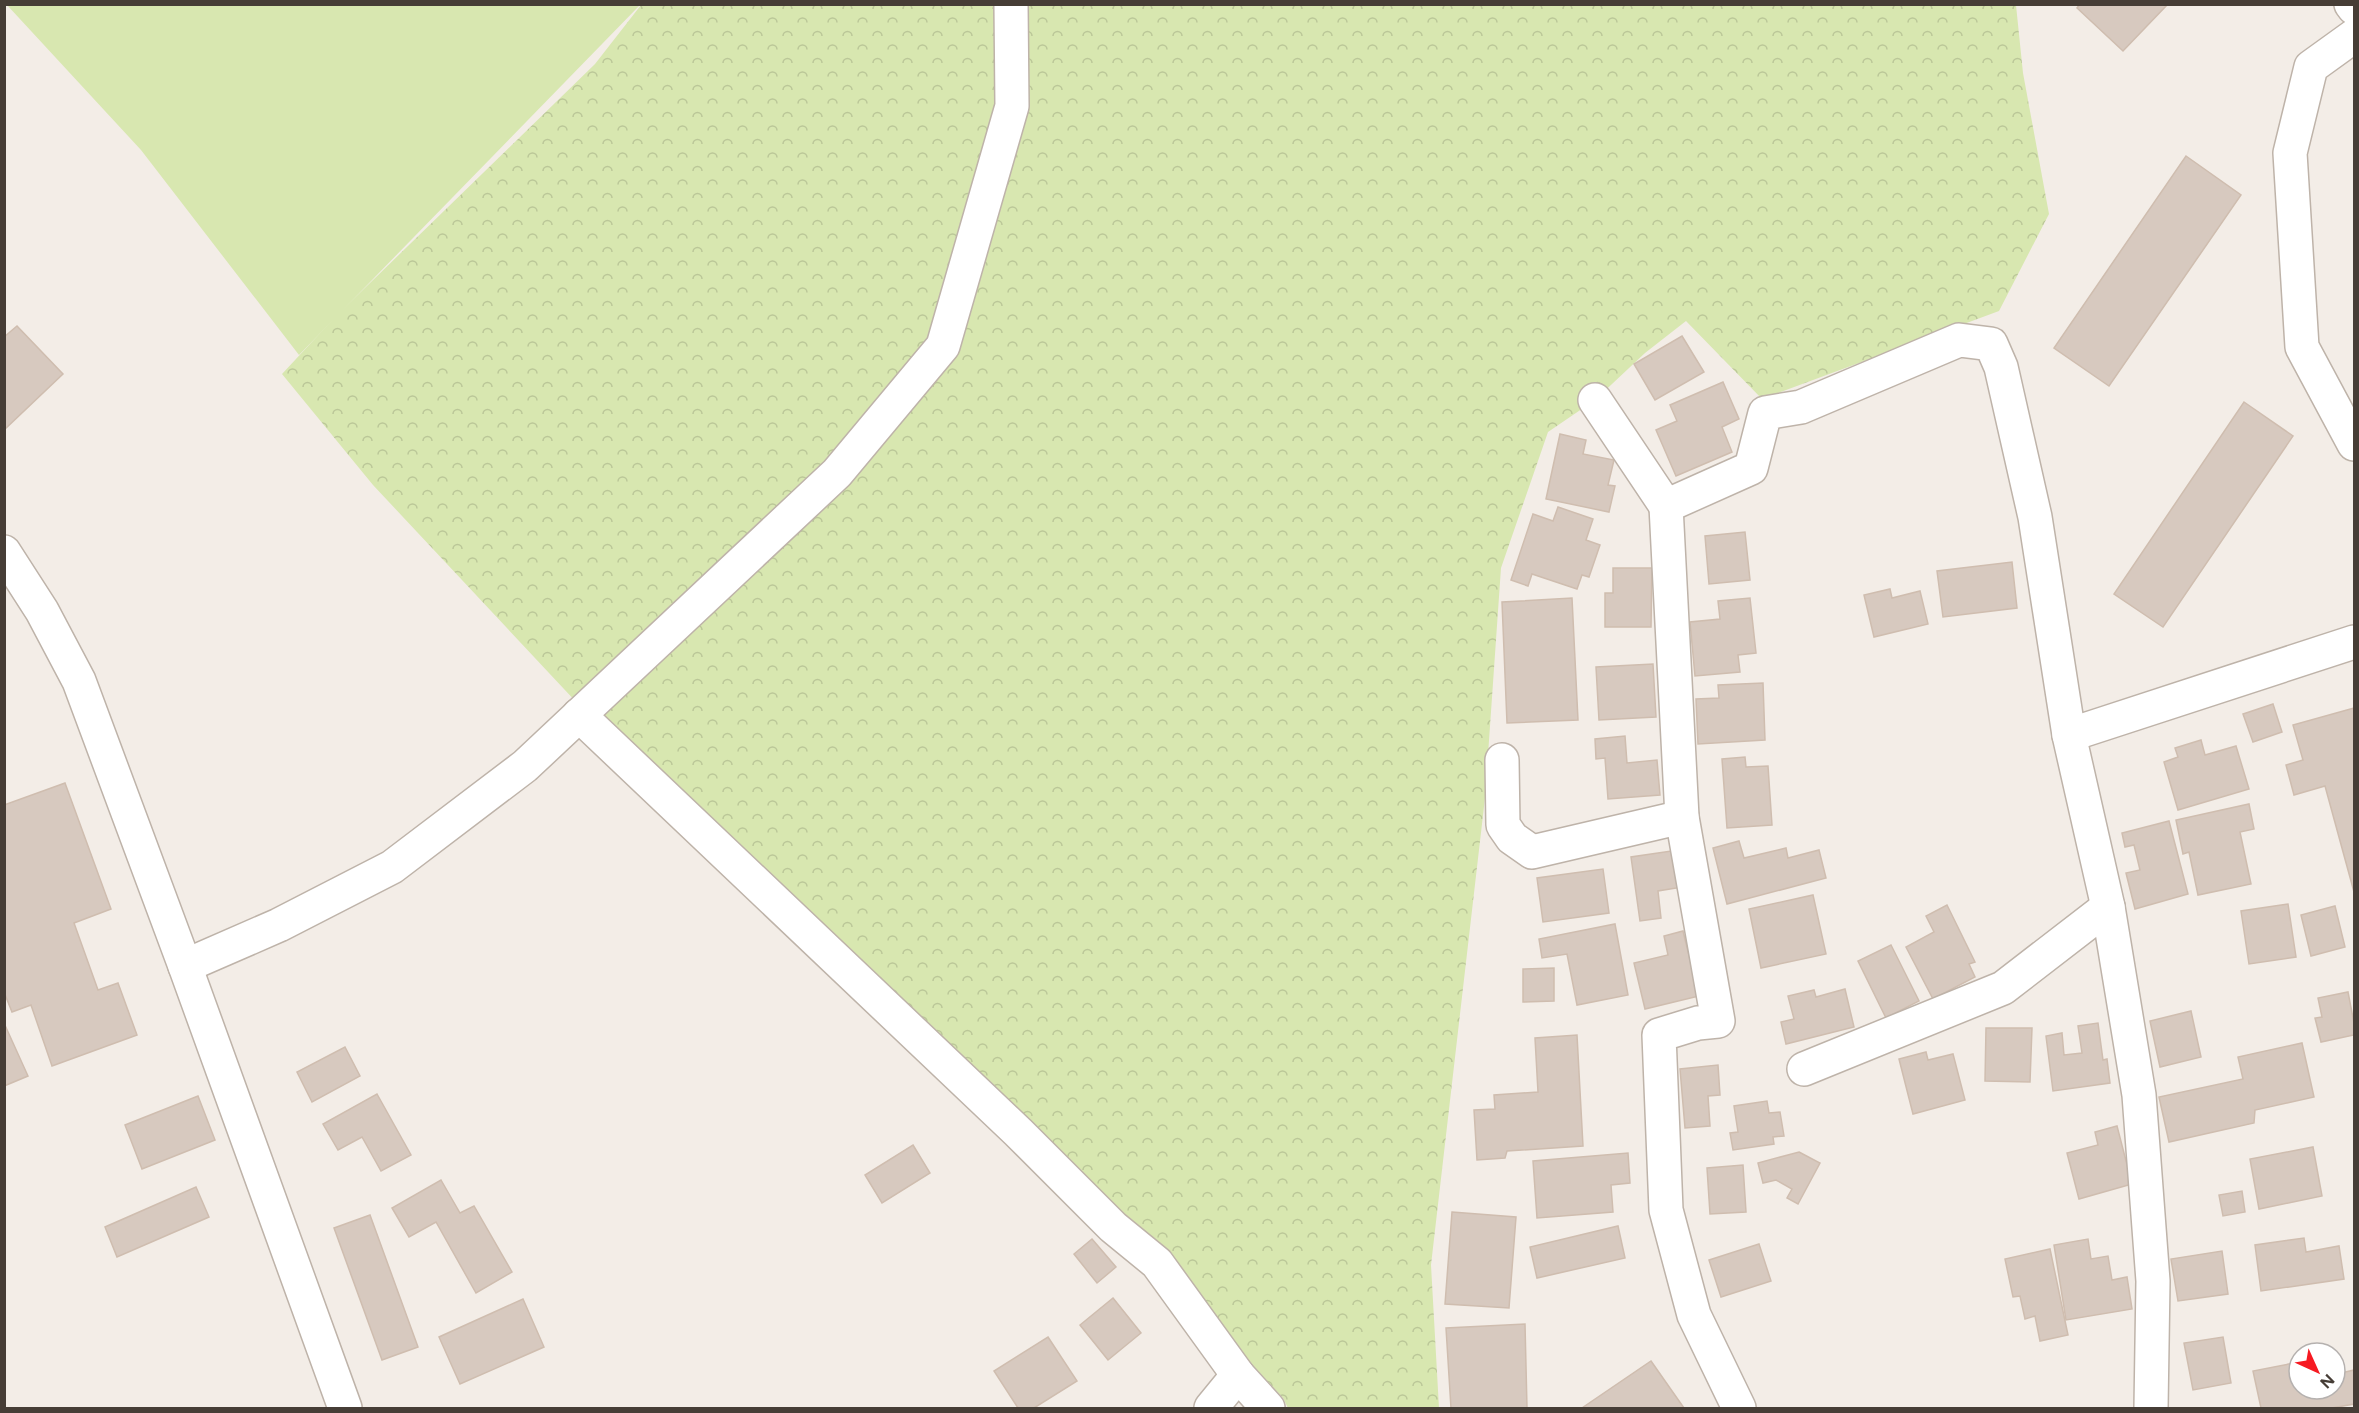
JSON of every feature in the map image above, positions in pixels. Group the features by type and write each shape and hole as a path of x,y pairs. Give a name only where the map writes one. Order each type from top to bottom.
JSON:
{"street":[{"path":"185,966 279,926 392,867 525,766 837,473 943,346 1012,106 1011,4"},
{"path":"2351,4 2355,8"},
{"path":"2355,36 2311,67 2290,153 2302,347 2355,444"},
{"path":"1666,506 1751,468 1765,413 1802,407 1959,340 1991,344 2001,367 2035,517 2069,735 2108,907 2139,1095 2153,1281 2151,1408"},
{"path":"1595,400 1666,506 1682,817 1718,1021 1698,1023 1659,1035 1666,1210 1694,1315 1739,1408"},
{"path":"5,552 42,611 79,681 345,1408"},
{"path":"2069,735 2355,642"},
{"path":"579,715 1010,1124 1113,1227 1157,1263 1238,1375 1268,1408"},
{"path":"1502,760 1503,825 1512,838 1532,852 1682,817"},
{"path":"1804,1069 2003,988 2108,907"},
{"path":"1211,1408 1238,1375"}],"green space":[{"path":"7,5 640,5 299,355 141,150"},
{"path":"641,5 2016,5 2023,73 2049,214 1999,311 1762,399 1686,321 1645,353 1595,400 1548,432 1501,568 1485,798 1431,1265 1439,1408 1288,1408 1283,1398 1157,1263 653,784 373,485 282,374 336,316 595,64"}],"building":[{"path":"2080,4 2168,4 2123,51 2077,8"},
{"path":"2186,156 2241,195 2109,386 2054,348"},
{"path":"17,326 63,374 4,430 4,337"},
{"path":"1682,336 1704,372 1655,400 1634,364"},
{"path":"1723,382 1739,419 1722,427 1732,452 1676,476 1656,430 1677,421 1670,405"},
{"path":"2244,402 2293,436 2163,627 2114,594"},
{"path":"1560,434 1586,440 1583,454 1614,460 1608,485 1615,486 1609,512 1546,499"},
{"path":"1558,507 1593,519 1586,540 1600,545 1589,577 1582,575 1577,589 1532,574 1528,586 1511,580 1533,514 1553,521"},
{"path":"1745,532 1750,580 1709,584 1705,536"},
{"path":"2012,562 2017,608 1943,617 1937,571"},
{"path":"1613,568 1652,568 1651,627 1605,627 1605,593 1613,593"},
{"path":"1890,589 1892,598 1920,591 1928,624 1874,637 1864,595"},
{"path":"1572,598 1578,720 1507,723 1502,602"},
{"path":"1750,598 1756,653 1738,655 1740,672 1695,676 1690,622 1720,619 1718,601"},
{"path":"1653,664 1656,717 1599,720 1596,667"},
{"path":"1763,683 1765,740 1698,744 1696,699 1719,698 1718,685"},
{"path":"2273,704 2282,732 2253,742 2243,714"},
{"path":"2354,708 2354,892 2325,786 2294,795 2286,765 2303,760 2293,725"},
{"path":"1625,736 1627,763 1657,760 1660,795 1608,799 1605,758 1596,759 1595,739"},
{"path":"2201,740 2205,755 2236,746 2249,789 2178,810 2164,762 2178,757 2175,748"},
{"path":"1745,757 1746,767 1768,766 1772,825 1727,828 1722,759"},
{"path":"65,783 111,909 74,923 98,990 118,983 137,1035 52,1066 31,1005 12,1012 4,992 4,805"},
{"path":"2249,804 2254,829 2240,832 2251,884 2198,895 2189,852 2183,854 2176,820"},
{"path":"2169,821 2188,894 2135,909 2126,873 2140,870 2134,845 2125,847 2122,833"},
{"path":"1739,841 1744,858 1786,848 1788,858 1819,850 1826,878 1727,904 1713,848"},
{"path":"1678,850 1683,887 1658,891 1661,918 1640,921 1631,857"},
{"path":"1603,869 1609,913 1543,922 1537,878"},
{"path":"1813,895 1826,954 1761,968 1749,909"},
{"path":"2288,904 2296,957 2249,964 2241,911"},
{"path":"1947,905 1975,962 1969,964 1975,977 1933,999 1906,947 1934,932 1926,916"},
{"path":"2335,906 2345,947 2311,956 2301,915"},
{"path":"1615,924 1628,995 1577,1005 1567,954 1542,958 1539,939"},
{"path":"1683,931 1699,996 1645,1009 1634,963 1668,955 1664,936"},
{"path":"1891,945 1919,1001 1886,1018 1858,961"},
{"path":"1554,968 1554,1001 1523,1002 1523,969"},
{"path":"1845,989 1854,1027 1786,1044 1781,1022 1794,1019 1788,996 1814,990 1816,997"},
{"path":"2348,992 2354,1035 2321,1042 2315,1018 2322,1017 2318,998"},
{"path":"2191,1011 2201,1057 2160,1067 2150,1021"},
{"path":"4,1023 28,1076 4,1086"},
{"path":"2098,1023 2103,1060 2107,1059 2110,1083 2053,1091 2046,1036 2062,1033 2064,1055 2082,1053 2078,1026"},
{"path":"1986,1028 2032,1028 2030,1082 1985,1081"},
{"path":"1577,1035 1583,1146 1507,1151 1505,1158 1477,1160 1474,1110 1495,1109 1494,1095 1538,1092 1535,1038"},
{"path":"2302,1043 2314,1097 2255,1110 2254,1123 2169,1142 2159,1097 2243,1079 2238,1057"},
{"path":"345,1047 360,1076 312,1102 297,1072"},
{"path":"1926,1052 1928,1060 1953,1054 1965,1100 1913,1114 1899,1059"},
{"path":"1718,1065 1720,1095 1708,1096 1710,1126 1685,1128 1680,1069"},
{"path":"377,1094 411,1155 381,1171 362,1137 338,1150 323,1124"},
{"path":"198,1096 215,1140 142,1169 125,1125"},
{"path":"1767,1101 1769,1113 1780,1112 1784,1136 1773,1137 1774,1144 1733,1150 1730,1133 1738,1132 1734,1106"},
{"path":"2117,1126 2132,1184 2079,1199 2067,1153 2098,1145 2095,1132"},
{"path":"913,1145 930,1173 882,1203 865,1175"},
{"path":"2313,1147 2322,1196 2259,1209 2250,1159"},
{"path":"1799,1152 1820,1163 1798,1204 1787,1198 1792,1189 1776,1180 1763,1183 1758,1163"},
{"path":"1628,1153 1630,1183 1611,1185 1613,1212 1537,1218 1533,1161"},
{"path":"1743,1165 1746,1212 1710,1214 1707,1168"},
{"path":"441,1180 460,1213 474,1206 512,1272 476,1293 436,1222 409,1237 392,1208"},
{"path":"196,1187 209,1217 117,1257 105,1227"},
{"path":"2242,1191 2245,1212 2223,1216 2219,1195"},
{"path":"1452,1212 1516,1217 1509,1308 1445,1304"},
{"path":"370,1215 418,1347 382,1360 334,1228"},
{"path":"1618,1226 1625,1258 1537,1278 1530,1247"},
{"path":"2304,1238 2306,1252 2339,1246 2344,1279 2261,1291 2255,1245"},
{"path":"1092,1239 1116,1267 1097,1283 1074,1254"},
{"path":"2088,1239 2091,1259 2108,1256 2112,1280 2127,1277 2132,1309 2066,1320 2054,1245"},
{"path":"1759,1244 1771,1281 1721,1297 1709,1260"},
{"path":"2050,1249 2068,1335 2040,1341 2035,1316 2025,1319 2020,1296 2013,1297 2005,1259"},
{"path":"2222,1251 2228,1294 2178,1301 2171,1259"},
{"path":"1113,1298 1141,1333 1108,1360 1080,1325"},
{"path":"523,1299 544,1347 460,1384 439,1337"},
{"path":"1525,1324 1527,1408 1451,1408 1446,1328"},
{"path":"1048,1337 1077,1381 1034,1408 1018,1408 994,1371"},
{"path":"2223,1337 2231,1383 2193,1390 2184,1343"},
{"path":"1651,1361 1684,1408 1582,1408"},
{"path":"2287,1364 2287,1401 2347,1401 2347,1372 2354,1370 2354,1404 2332,1408 2261,1408 2253,1371"}]}
